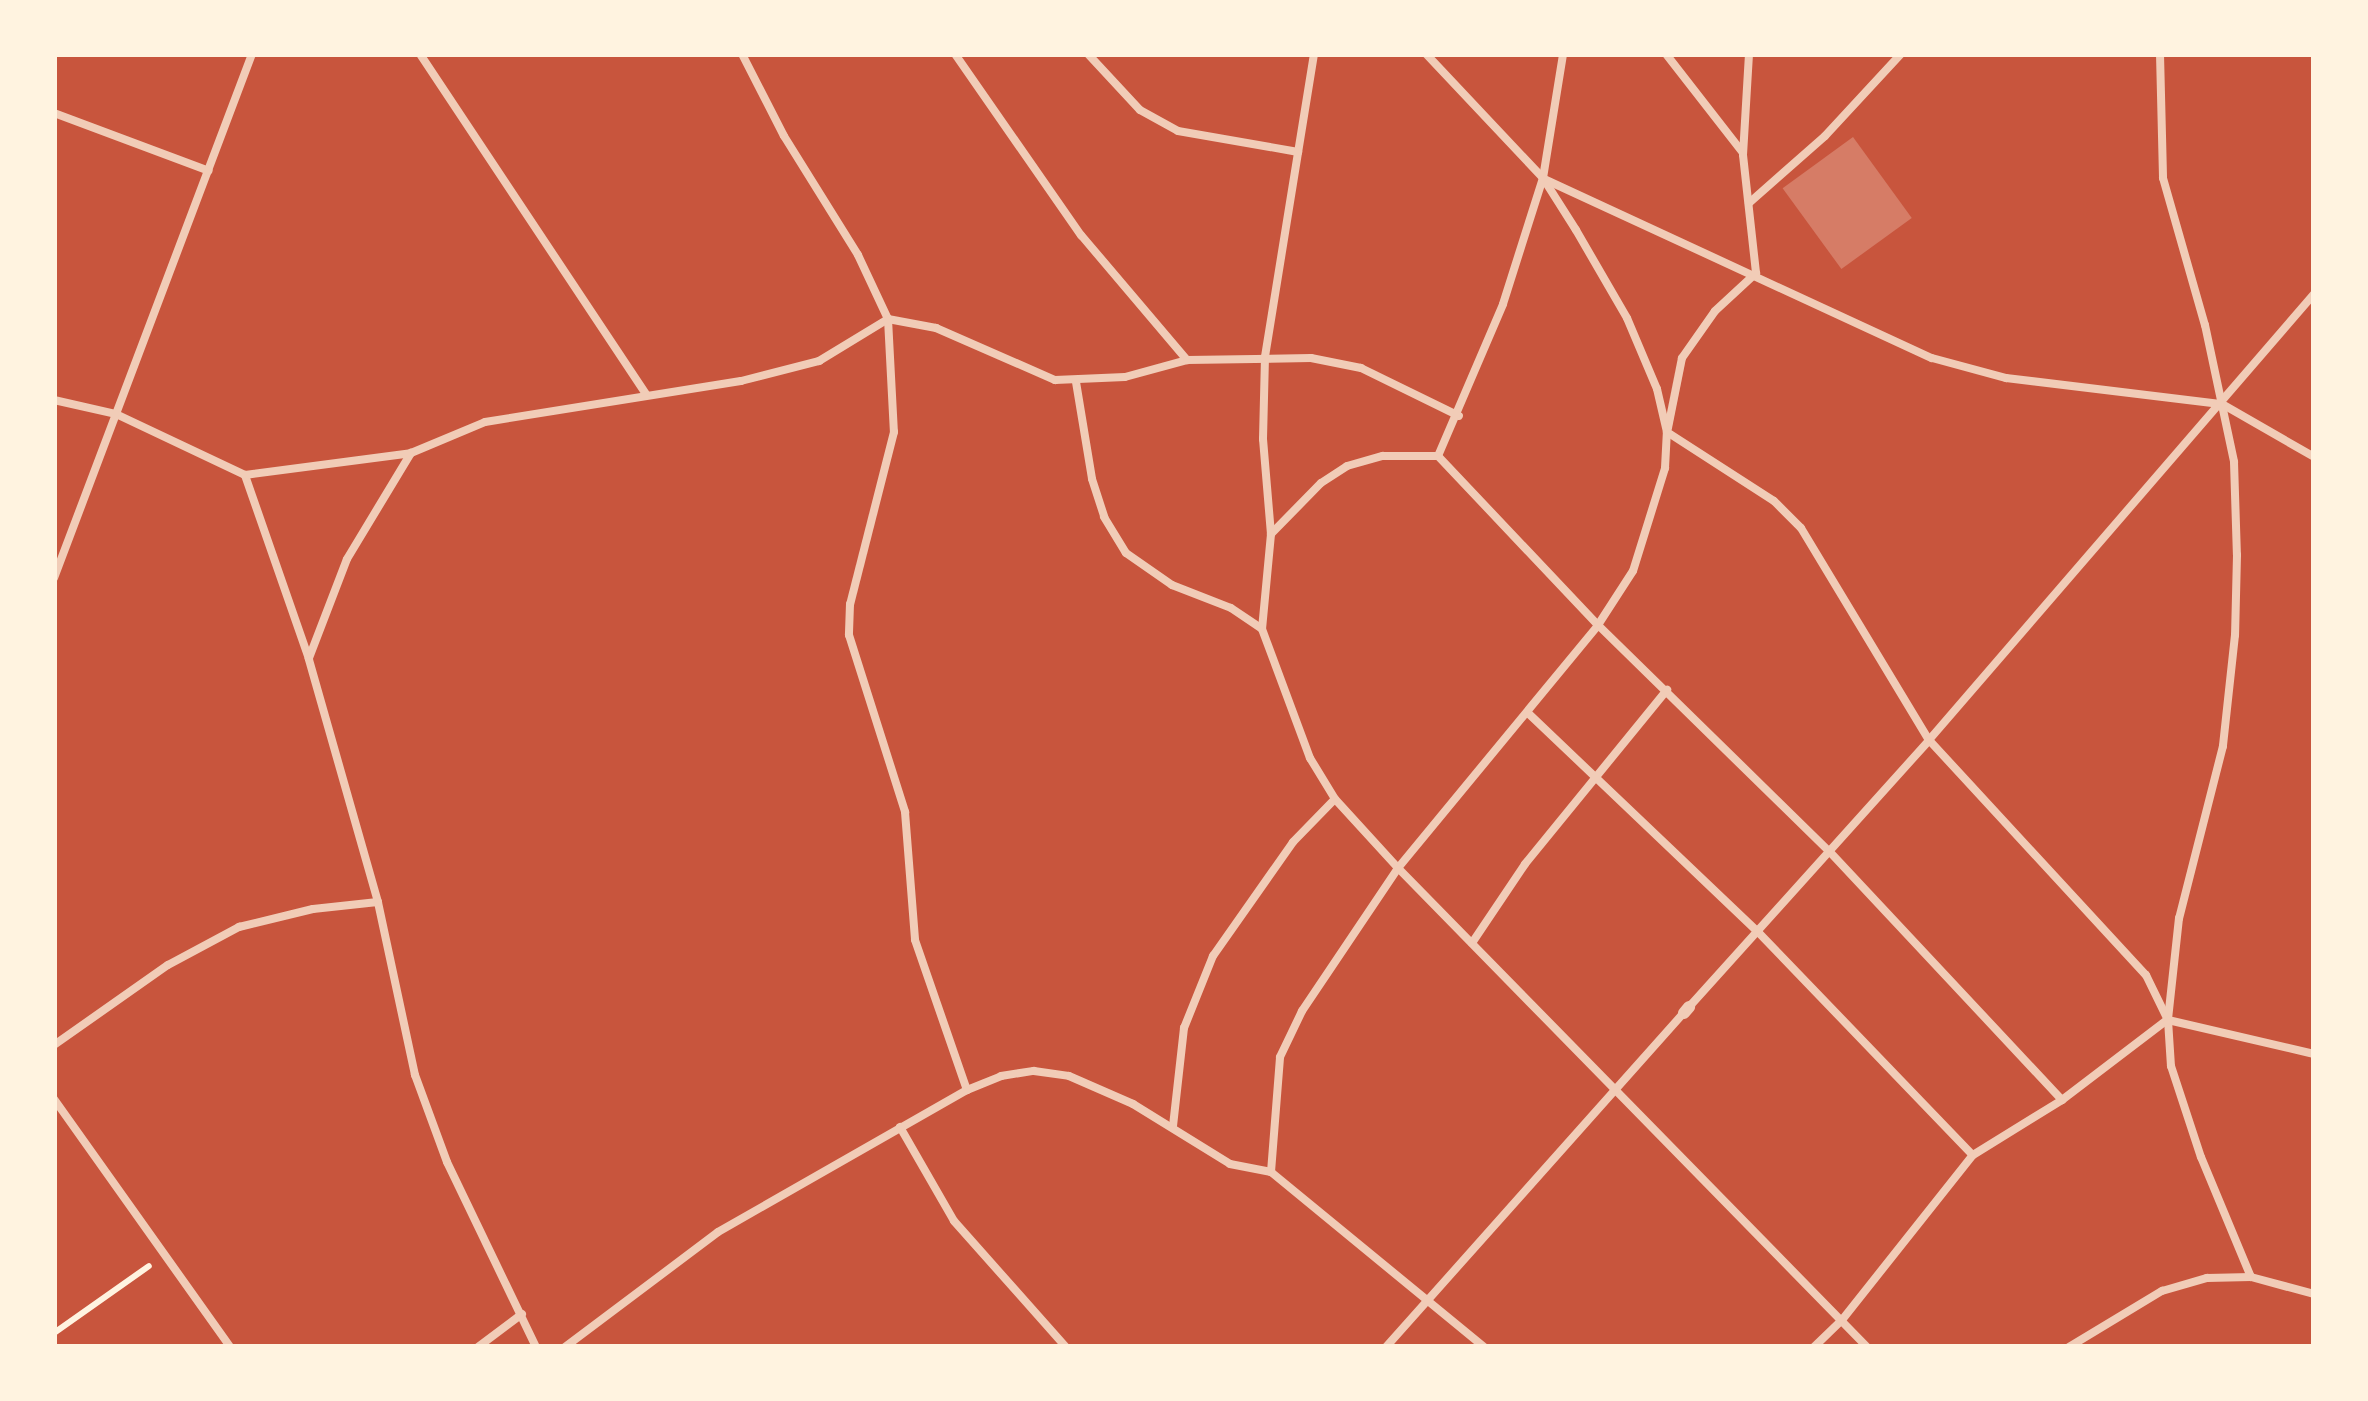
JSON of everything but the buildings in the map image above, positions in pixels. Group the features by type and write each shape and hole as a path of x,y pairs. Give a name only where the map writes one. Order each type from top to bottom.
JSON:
{"lane":[{"path":"54,578 252,54"},
{"path":"420,54 646,394"},
{"path":"742,54 784,136 858,254 888,320 894,432 850,604 848,635 905,812 915,940 967,1090"},
{"path":"955,54 1081,235 1187,360"},
{"path":"1088,54 1140,110 1178,131 1298,152"},
{"path":"1314,54 1265,357 1263,439 1271,534 1262,629 1310,758 1335,799 1398,868 1867,1347"},
{"path":"1426,54 1543,178 1627,318 1657,389 1667,432 1774,501 1801,527 1929,740 2146,975 2168,1020"},
{"path":"1438,456 1503,304 1543,178 1564,54"},
{"path":"1666,54 1744,155"},
{"path":"1750,54 1744,155 1756,273"},
{"path":"1748,203 1825,136 1901,54"},
{"path":"2160,54 2163,178 2234,462 2236,635 2223,746 2179,918 2168,1020 2171,1066 2251,1277"},
{"path":"54,113 208,171"},
{"path":"1543,178 1601,210 1756,273 1932,358 2006,379 2222,404 2314,457"},
{"path":"1271,1172 1280,1057 1302,1011 1398,868 1598,625 1633,572 1652,523 1682,358 1715,311 1756,273"},
{"path":"1386,1347 1760,933 2314,294"},
{"path":"54,400 116,414 244,475 412,453 484,422 741,381 820,361 888,320 936,328 1055,380 1076,382 1125,377 1187,360 1311,358 1361,368 1459,416"},
{"path":"1076,382 1092,479 1104,517 1126,553 1172,584 1232,608 1262,629"},
{"path":"309,659 347,559 412,453"},
{"path":"1271,534 1321,482 1347,466 1384,456 1438,456 1598,625 1829,851 2062,1100"},
{"path":"244,475 309,659 378,902 416,1075 448,1162 536,1347"},
{"path":"1472,943 1525,864 1667,690"},
{"path":"1528,713 1760,933 1973,1155"},
{"path":"1172,1126 1184,1028 1213,956 1293,842 1335,799"},
{"path":"54,1045 168,965 239,927 378,902"},
{"path":"2168,1020 2314,1054"},
{"path":"1814,1347 1842,1320 1973,1155 2062,1100 2168,1020"},
{"path":"565,1347 718,1232 967,1090 1000,1076 1034,1071 1069,1076 1172,1126 1230,1164 1271,1172 1426,1305 1484,1347"},
{"path":"54,1099 230,1347"},
{"path":"900,1127 954,1221 1066,1347"},
{"path":"2069,1347 2162,1291 2207,1278 2251,1277 2314,1294"},
{"path":"478,1347 522,1314"}],"path":[{"path":"54,1333 167,1256"}]}
